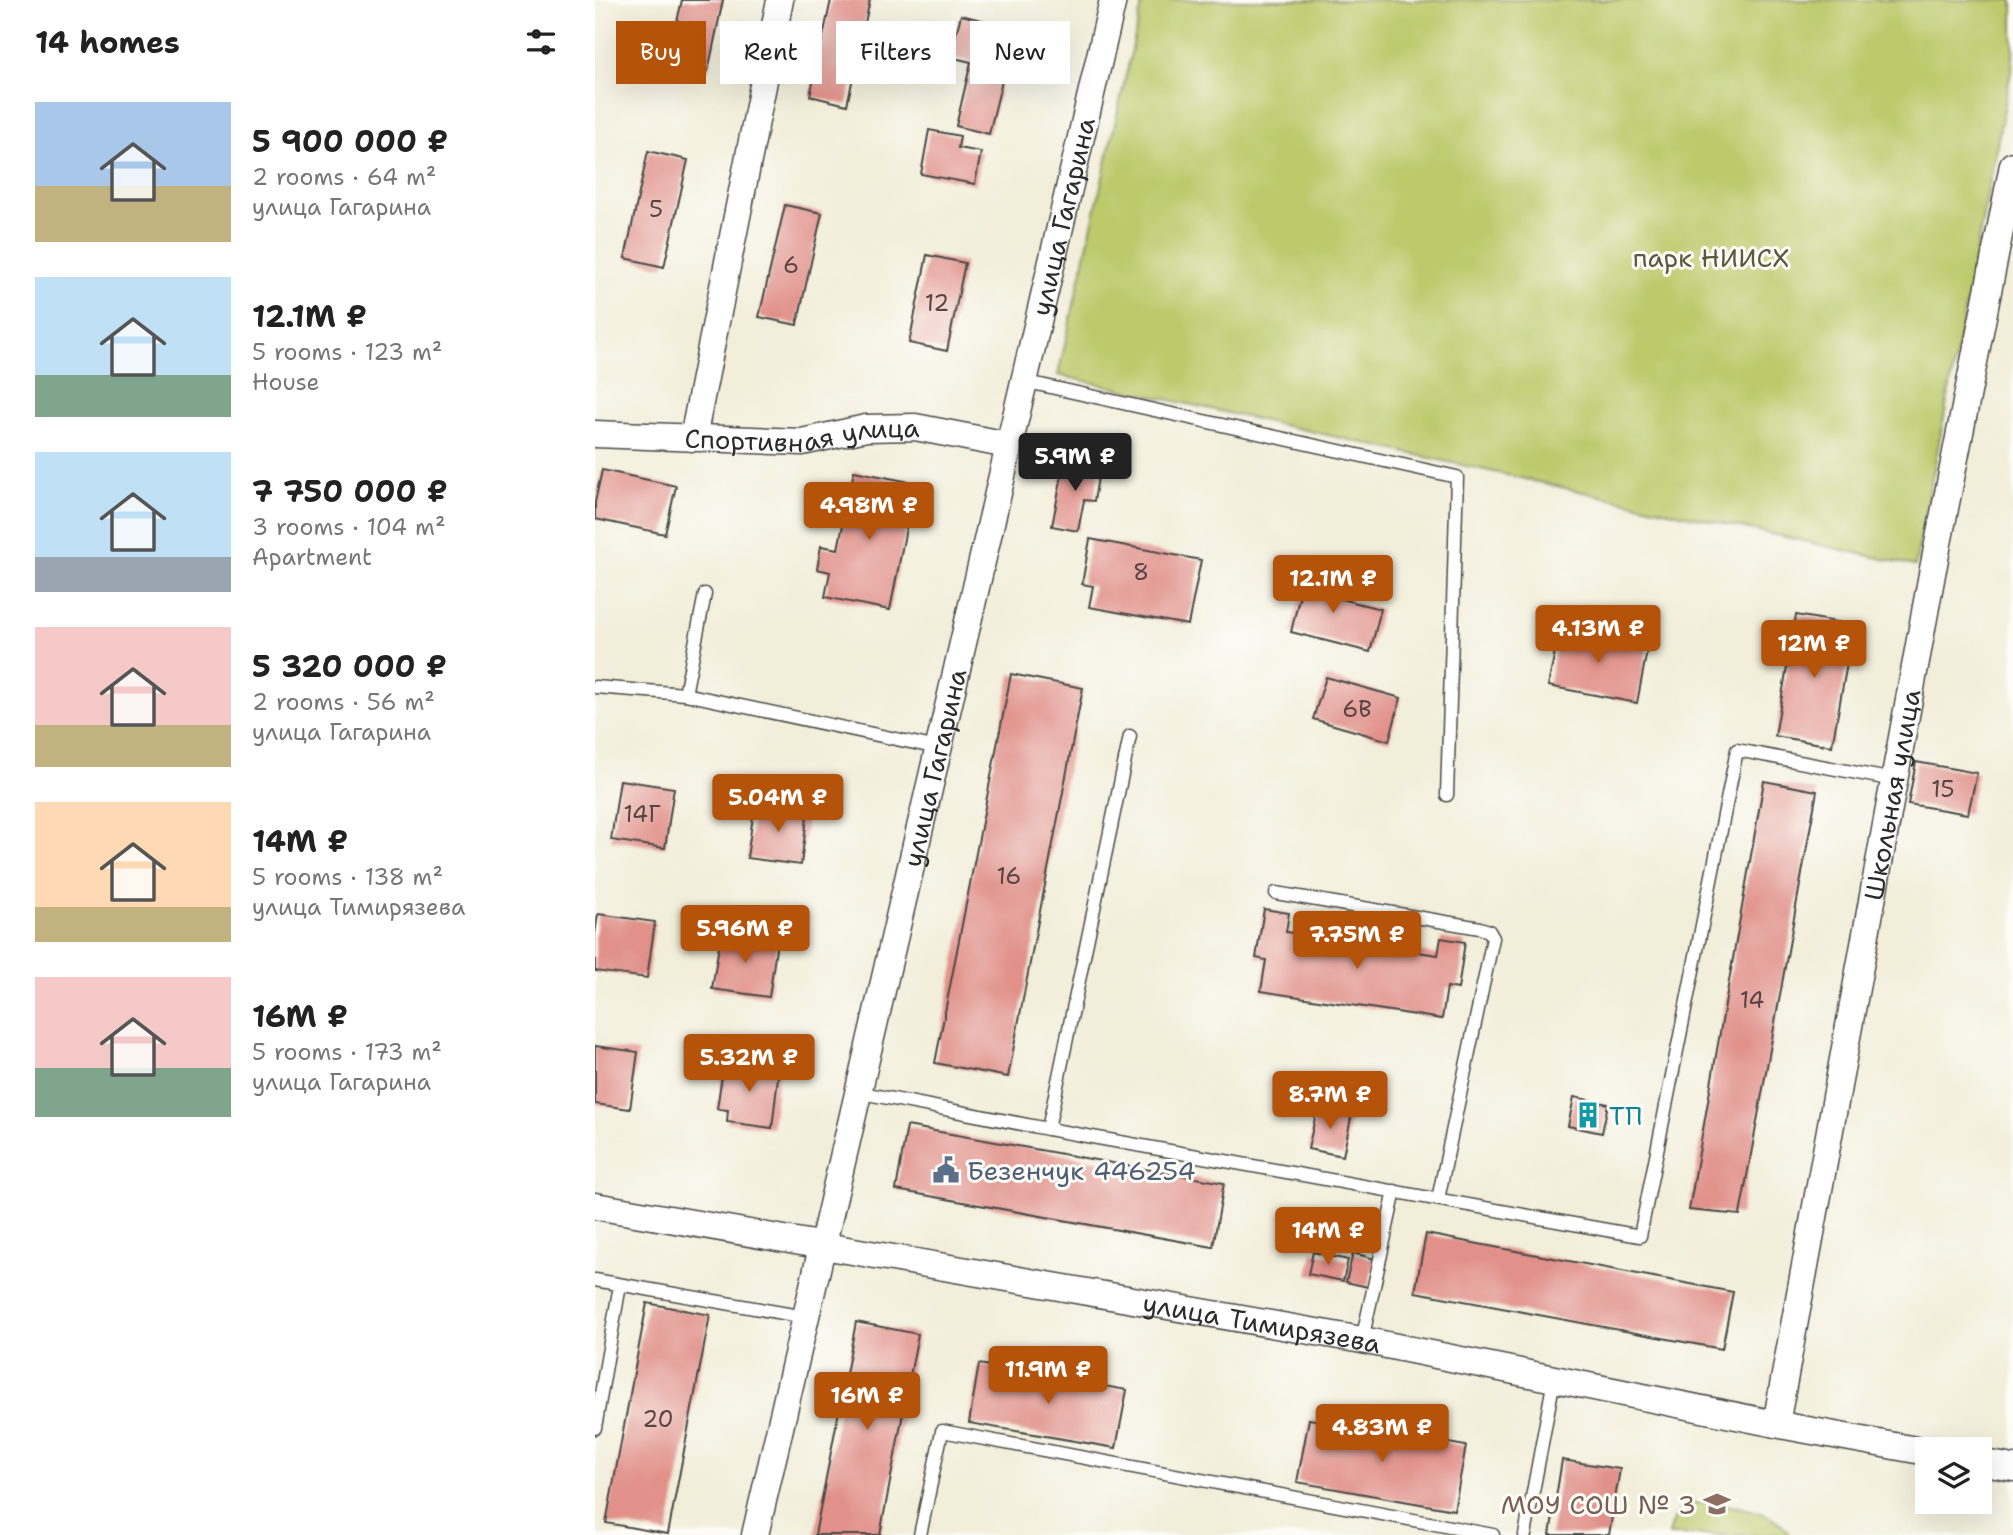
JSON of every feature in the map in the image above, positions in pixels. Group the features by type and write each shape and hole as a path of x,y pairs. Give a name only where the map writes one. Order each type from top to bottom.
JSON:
{"street":[{"path":"693,438 779,0"},
{"name":"улица Гагарина","path":"755,1535 1113,0"},
{"name":"Школьная улица","path":"1776,1424 1894,780 2013,165"},
{"name":"Спортивная улица","path":"595,434 802,442 866,428 915,427 1009,444"},
{"name":"улица Тимирязева","path":"595,1206 1362,1340 1915,1450"},
{"path":"1992,1464 2013,1468"}],"lane":[{"path":"1023,381 1457,477 1447,795"},
{"path":"685,694 705,594"},
{"path":"595,687 685,694 938,748"},
{"path":"1048,1129 1130,736"},
{"path":"857,1092 1640,1236 1737,750 1894,780"},
{"path":"1276,893 1480,928 1489,931 1493,938 1438,1199"},
{"path":"1362,1340 1395,1191"},
{"path":"595,1280 805,1317"},
{"path":"595,1428 620,1285"},
{"path":"1525,1535 1555,1379"},
{"path":"920,1535 941,1430 1493,1535"}],"green space":[{"name":"парк НИИСХ","path":"1143,0 2013,0 2013,62 1915,566 1058,375"},
{"path":"1698,1502 1735,1506 1762,1514 1783,1526 1789,1535 1669,1535 1678,1513"}],"building":[{"path":"682,0 723,0 708,71 706,21 677,21"},
{"path":"831,0 870,0 865,21 836,21 836,84 852,84 847,105 810,96 813,84 822,84 822,41"},
{"path":"961,15 986,21 970,21 970,62 956,58 956,34"},
{"path":"970,66 970,84 1001,84 989,134 956,126"},
{"path":"929,130 960,136 958,148 981,152 975,184 921,174"},
{"path":"648,151 688,160 664,267 625,258"},
{"path":"785,205 822,213 797,325 759,317"},
{"path":"927,255 965,263 947,351 909,343"},
{"path":"1065,459 1100,466 1094,501 1084,500 1078,531 1052,526"},
{"path":"602,470 676,486 665,534 595,519 595,502"},
{"path":"854,471 915,483 890,610 825,597 830,572 817,569 821,546 838,549"},
{"path":"1090,539 1201,560 1188,625 1089,607 1093,586 1082,584"},
{"path":"1306,569 1337,577 1332,597 1381,609 1370,652 1291,632"},
{"path":"1796,615 1854,625 1832,746 1775,736"},
{"path":"1560,627 1648,645 1637,703 1548,686"},
{"path":"1011,674 1083,688 1008,1077 935,1063"},
{"path":"1326,677 1401,698 1389,741 1313,719"},
{"path":"1916,762 1977,773 1968,814 1908,804"},
{"path":"620,780 674,788 665,848 611,840"},
{"path":"1764,781 1817,791 1740,1215 1689,1210"},
{"path":"755,802 808,809 801,865 747,858"},
{"path":"1264,909 1289,913 1286,932 1438,955 1441,938 1465,942 1458,989 1447,987 1442,1019 1261,991 1266,960 1256,958"},
{"path":"598,914 655,922 647,978 595,971"},
{"path":"721,933 777,942 769,997 712,989"},
{"path":"595,1046 638,1052 630,1109 595,1104"},
{"path":"724,1061 779,1069 772,1128 727,1122 728,1110 717,1109"},
{"name":"ТП","path":"1574,1097 1608,1104 1602,1133 1568,1126"},
{"path":"1318,1105 1352,1113 1343,1156 1308,1149"},
{"path":"907,1126 1224,1183 1213,1247 896,1190"},
{"path":"1426,1234 1733,1292 1722,1349 1415,1292"},
{"path":"1313,1252 1348,1260 1343,1281 1308,1274"},
{"path":"1353,1253 1375,1259 1368,1287 1346,1282"},
{"path":"647,1303 710,1315 668,1534 606,1523"},
{"path":"856,1322 918,1334 880,1535 815,1535"},
{"path":"979,1364 1127,1390 1116,1448 969,1423"},
{"path":"1309,1419 1466,1446 1454,1510 1297,1482"},
{"path":"1562,1460 1620,1469 1609,1535 1550,1535"}],"place":[{"name":"ТП","path":"1588,1115"},
{"name":"Безенчук 446254","path":"946,1170"},
{"name":"МОУ СОШ № 3","path":"1717,1504"}]}
